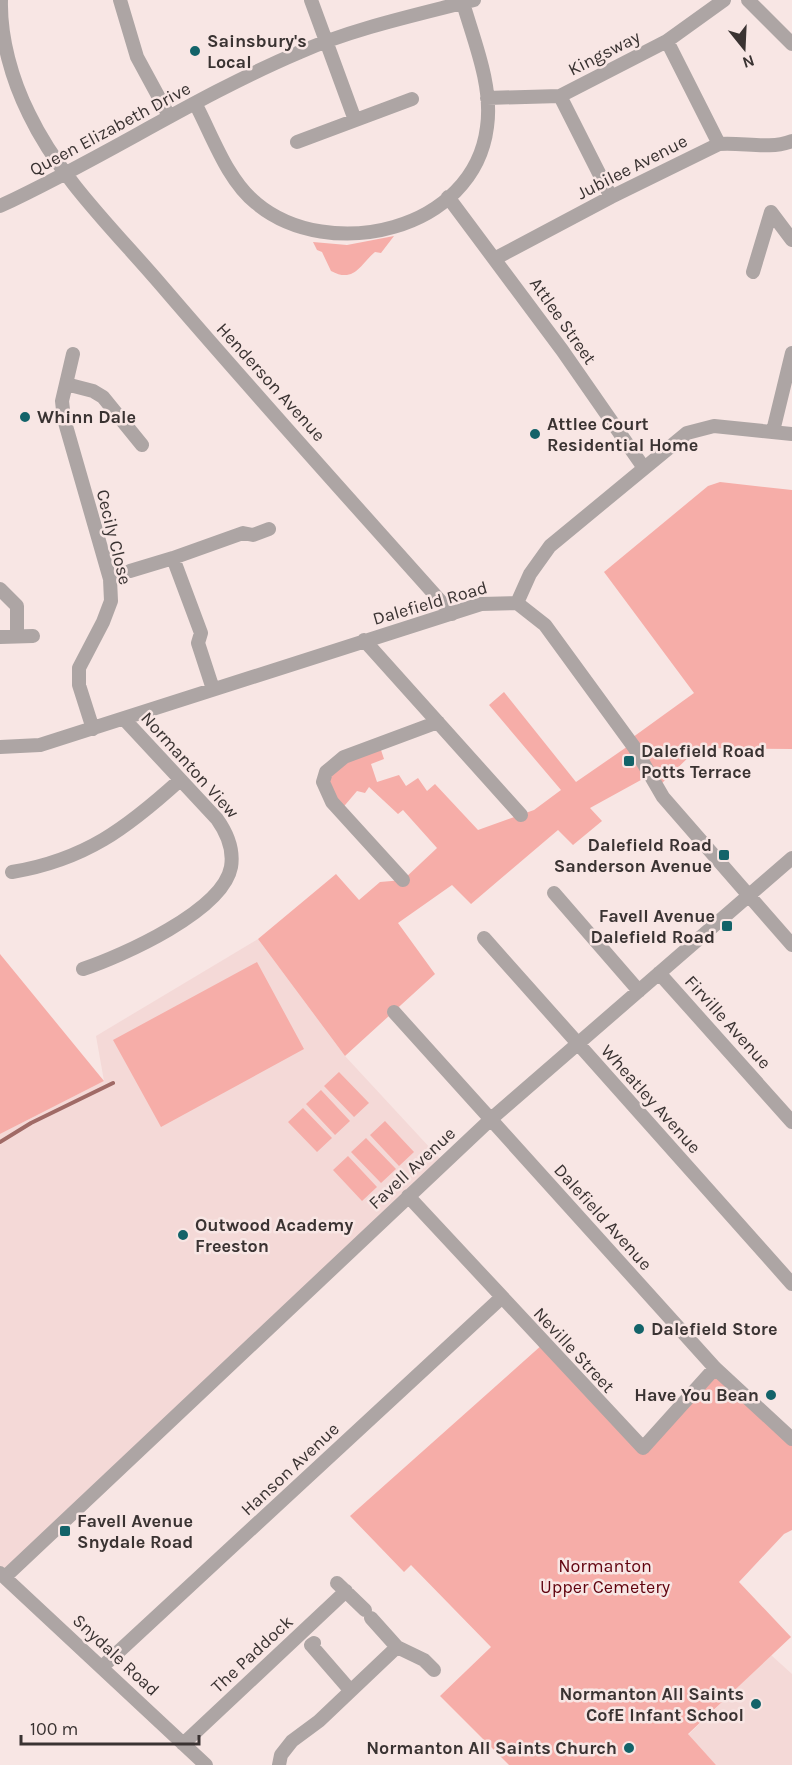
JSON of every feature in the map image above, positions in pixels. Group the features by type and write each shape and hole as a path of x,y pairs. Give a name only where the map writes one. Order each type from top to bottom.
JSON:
{"street":[{"name":"Henderson Avenue","path":"1,0 0,7 14,81 29,115 65,173 452,614"},
{"path":"120,0 137,57 169,116"},
{"path":"311,0 355,120"},
{"name":"Kingsway","path":"487,98 560,96 667,41 724,0"},
{"path":"748,0 792,44"},
{"path":"195,103 242,188 272,215 301,229 345,234 378,231 417,220 448,197 471,169 480,152 488,127 487,98 469,1"},
{"name":"Queen Elizabeth Drive","path":"0,207 169,116 325,41 469,1"},
{"path":"667,41 719,144"},
{"path":"560,96 611,197"},
{"path":"297,142 412,99"},
{"name":"Jubilee Avenue","path":"496,258 611,197 719,144 738,143 772,147 792,141"},
{"name":"Attlee Street","path":"448,197 496,258 644,468"},
{"path":"753,272 771,212 792,240"},
{"name":"Cecily Close","path":"73,354 62,401 66,428 110,579 111,601 79,668 79,685 93,729"},
{"path":"773,431 792,354"},
{"path":"66,384 93,391 103,397 142,445"},
{"path":"792,434 701,428 687,433 550,546 530,574 517,603 545,625 634,747 663,797 792,945"},
{"path":"130,572 243,533 253,535 269,529"},
{"path":"172,558 201,633 198,643 213,688"},
{"path":"0,589 17,606 17,636"},
{"name":"Dalefield Road","path":"0,747 40,745 364,640 487,603 517,603"},
{"path":"0,637 33,636"},
{"path":"364,640 521,815"},
{"name":"Normanton View","path":"83,969 150,940 201,906 223,888 231,867 231,849 227,834 217,819 124,719"},
{"path":"403,880 332,802 323,782 326,772 344,757 438,722"},
{"path":"12,872 59,862 87,851 137,819 180,780"},
{"name":"Favell Avenue","path":"3,1575 491,1119 792,858"},
{"path":"554,893 639,991"},
{"name":"Wheatley Avenue","path":"484,938 792,1284"},
{"name":"Firville Avenue","path":"660,973 792,1122"},
{"name":"Dalefield Avenue","path":"394,1012 715,1368 792,1439"},
{"name":"Neville Street","path":"408,1196 643,1448 715,1368"},
{"name":"Hanson Avenue","path":"102,1667 501,1298"},
{"name":"Snydale Road","path":"3,1575 206,1765"},
{"name":"The Paddock","path":"183,1743 341,1587 398,1647 424,1660 434,1670"},
{"path":"314,1643 311,1645 350,1690"},
{"path":"279,1765 281,1755 292,1741 319,1721 398,1647"}],"shaded area":[{"name":"Outwood Academy Freeston","path":"258,939 345,1056 444,1163 0,1573 0,1134 104,1081 96,1036"},
{"name":"Normanton All Saints CofE Infant School","path":"771,1655 792,1674 792,1765 716,1765 688,1735"}],"green space":[{"path":"394,236 381,253 375,252 352,274 346,275 331,271 322,252 317,250 313,242 347,245"},
{"path":"720,482 792,490 792,749 698,748 658,787 650,775 590,808 602,821 573,845 558,830 471,904 452,885 398,923 435,974 345,1056 258,939 336,874 359,900 380,882 403,880 437,848 403,810 398,814 369,787 365,793 357,791 340,811 326,772 379,744 384,759 371,764 377,782 399,775 406,786 418,778 427,791 435,784 478,830 534,810 561,790 489,705 504,692 576,782 631,744 629,740 694,693 604,572 708,486"},
{"path":"0,954 104,1081 0,1134"},
{"path":"257,962 304,1049 161,1127 113,1040"},
{"path":"339,1072 369,1103 354,1117 324,1086"},
{"path":"321,1090 350,1121 335,1135 306,1104"},
{"path":"303,1108 332,1138 317,1152 288,1122"},
{"path":"385,1121 414,1152 399,1166 370,1135"},
{"path":"366,1138 396,1169 381,1183 351,1152"},
{"path":"348,1156 377,1187 362,1201 333,1170"},
{"name":"Normanton Upper Cemetery","path":"543,1344 643,1448 715,1368 792,1439 792,1530 784,1534 739,1582 791,1637 688,1734 716,1765 509,1765 440,1696 491,1647 411,1565 404,1572 350,1516"}],"waterway":[{"path":"0,1142 31,1123 113,1083"}],"place":[{"name":"Sainsbury's Local","path":"195,51"},
{"name":"Whinn Dale","path":"25,417"},
{"name":"Attlee Court Residential Home","path":"535,434"},
{"name":"Dalefield Road Potts Terrace","path":"629,761"},
{"name":"Dalefield Road Sanderson Avenue","path":"724,855"},
{"name":"Favell Avenue Dalefield Road","path":"727,926"},
{"name":"Outwood Academy Freeston","path":"183,1235"},
{"name":"Dalefield Store","path":"639,1329"},
{"name":"Have You Bean","path":"771,1395"},
{"name":"Favell Avenue Snydale Road","path":"65,1531"},
{"name":"Normanton All Saints CofE Infant School","path":"756,1704"},
{"name":"Normanton All Saints Church","path":"629,1748"}]}
